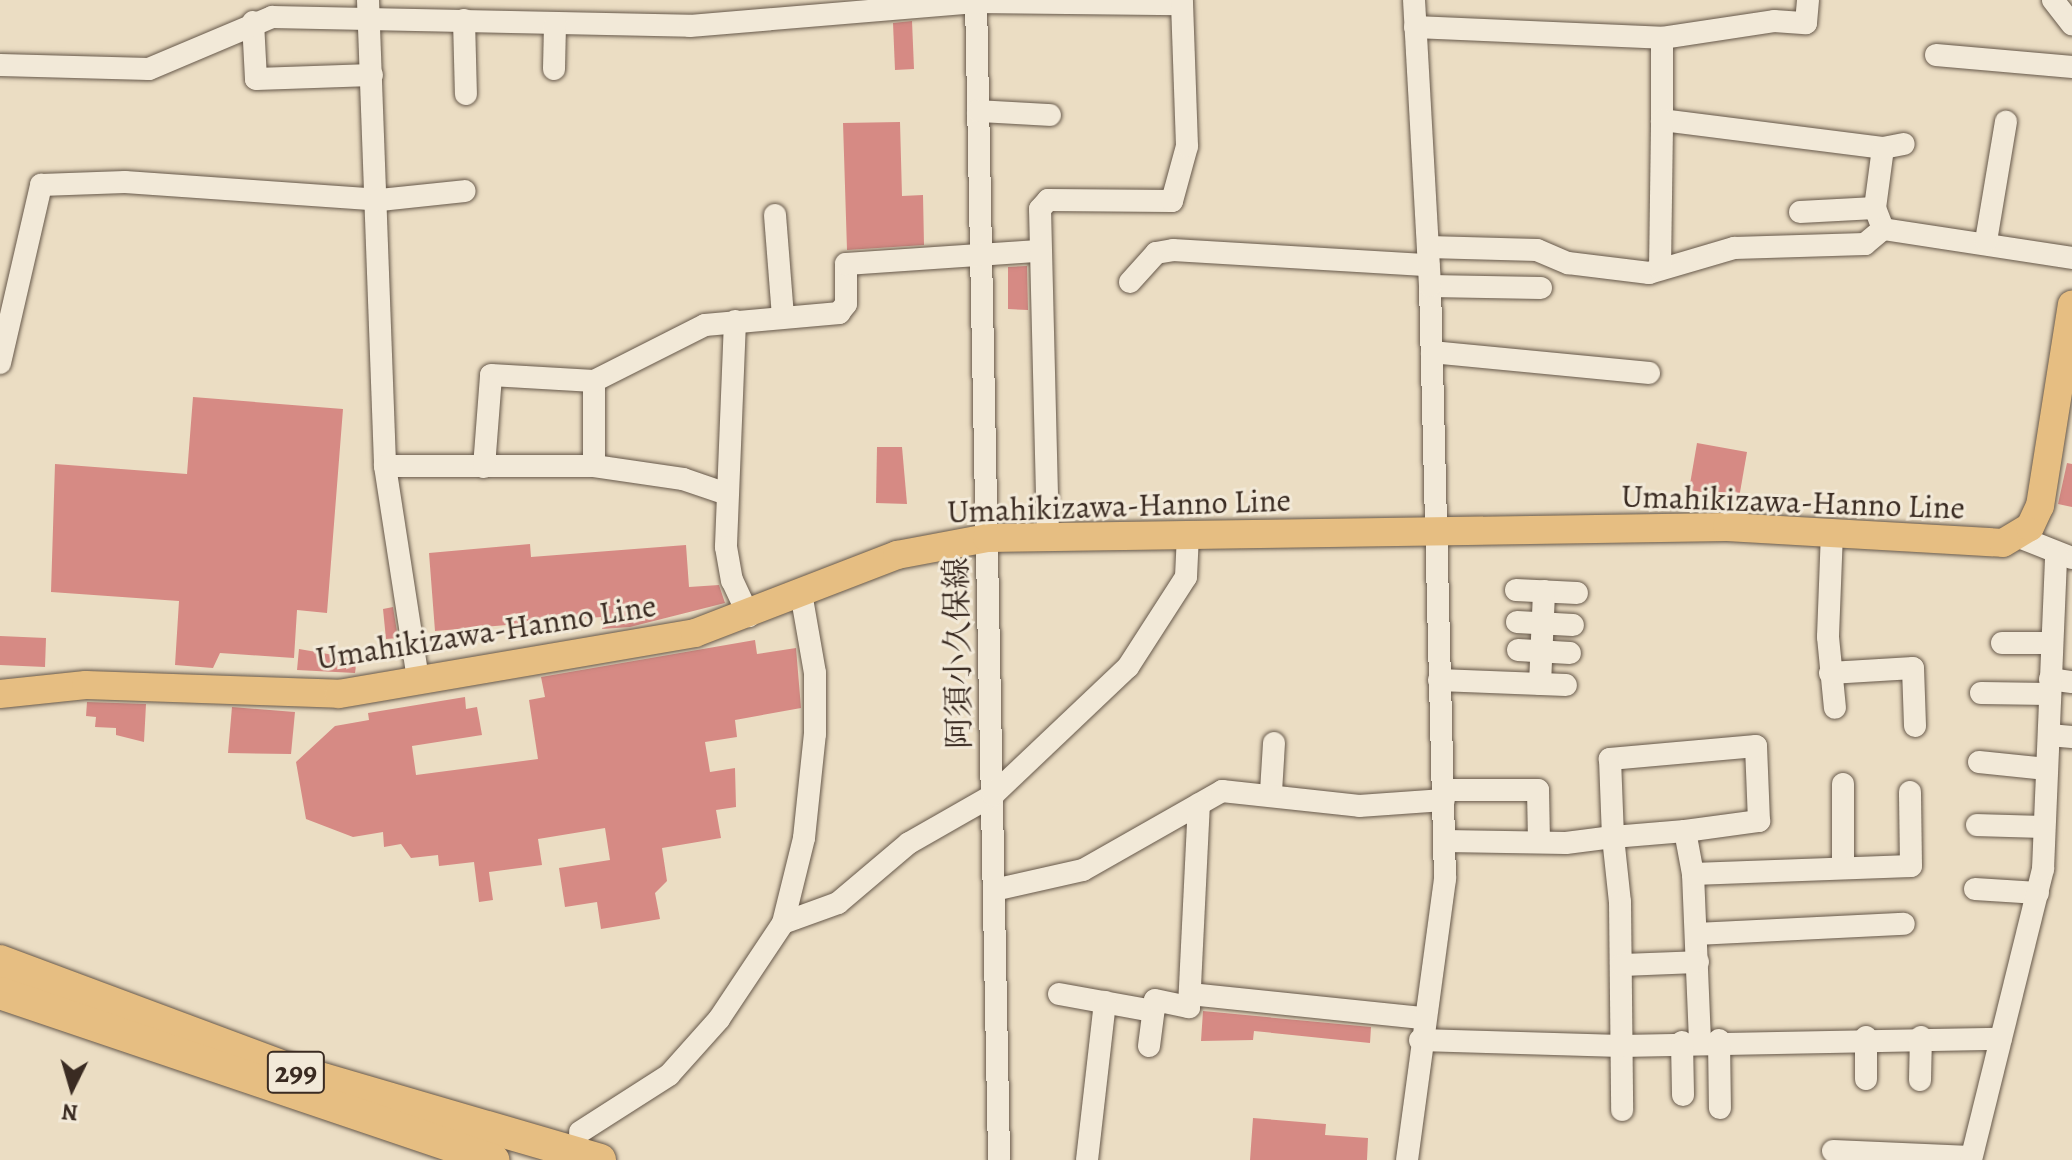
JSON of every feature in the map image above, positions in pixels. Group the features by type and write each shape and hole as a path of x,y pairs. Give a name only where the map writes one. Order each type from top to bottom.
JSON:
{"highway":[{"name":"299","path":"0,961 289,1069 600,1160"},
{"name":"299","path":"0,993 493,1160"}],"main road":[{"path":"2019,537 2040,506 2061,433 2072,305"},
{"name":"Umahikizawa-Hanno Line","path":"3,691 86,685 339,694 418,678 695,633 749,616 897,555 987,538 1437,530 1832,532 1983,544 2019,537"}],"street":[{"path":"1407,1160 1421,1029 1442,905 1445,841 1429,266 1414,0"},
{"path":"1415,27 1662,38 1774,21 1806,23 1808,0"},
{"path":"2053,0 2072,24"},
{"path":"0,65 149,69 253,22 272,17 369,10 464,20 690,26 976,1 1182,2 1187,146 1172,201 1048,200 1040,209 1048,536"},
{"name":"阿須小久保線","path":"976,1 999,1160"},
{"path":"369,10 380,200 385,466 418,678"},
{"path":"464,20 466,94"},
{"path":"253,22 256,79 372,75"},
{"path":"554,69 555,24"},
{"path":"1660,269 1662,38"},
{"path":"1936,55 2072,67"},
{"path":"978,111 1050,115"},
{"path":"1429,266 1537,250 1568,263 1660,269 1734,248 1865,244 1879,219 1894,146 1662,120"},
{"path":"1986,241 2006,122"},
{"path":"0,363 41,185 125,182 380,200 465,191"},
{"path":"1800,212 1879,219 2072,258"},
{"path":"775,215 783,317"},
{"path":"1130,282 1156,253 1173,250 1429,266 1541,288"},
{"path":"484,467 491,375 594,381 705,325 844,310 846,264 1039,251"},
{"path":"735,321 727,494 732,580 749,616"},
{"path":"1432,352 1649,373"},
{"path":"594,381 594,466"},
{"path":"385,466 594,466 683,479 727,494"},
{"path":"1832,532 1830,673 1835,708"},
{"path":"783,923 850,896 909,843 993,795 1128,667 1159,626 1186,577 1188,534"},
{"path":"1833,1151 1971,1158 2038,893 2049,735 2057,685 2051,643 2064,555 2019,537"},
{"path":"1516,590 1577,593"},
{"path":"1540,684 1544,591"},
{"path":"580,1132 669,1075 719,1019 783,923 804,838 815,734 815,673 801,593"},
{"path":"1517,622 1573,625"},
{"path":"2002,643 2051,643"},
{"path":"1518,650 1570,653"},
{"path":"1830,673 1913,668 1915,726"},
{"path":"1439,680 1566,685"},
{"path":"1981,693 2057,685"},
{"path":"2049,735 2072,737"},
{"path":"1271,792 1274,743"},
{"path":"1445,841 1539,842 1613,837 1685,831 1759,821 1756,746 1610,759 1613,837 1621,965 1622,1110"},
{"path":"1979,762 2047,769"},
{"path":"1843,784 1843,868"},
{"path":"994,890 1083,870 1222,791 1271,792 1359,806 1443,795 1538,790 1539,842"},
{"path":"1693,874 1911,866 1910,792"},
{"path":"1149,1046 1155,1000 1189,1007 1199,804"},
{"path":"1977,825 2041,827"},
{"path":"1685,831 1693,874 1700,1041 1720,1108"},
{"path":"1975,889 2038,893"},
{"path":"1696,934 1904,924"},
{"path":"1621,965 1698,962"},
{"path":"1059,994 1153,1011"},
{"path":"1190,994 1421,1029 1621,1046 1866,1037 2001,1039"},
{"path":"1087,1160 1105,1002"},
{"path":"1866,1037 1866,1079"},
{"path":"1920,1080 1921,1037"},
{"path":"1683,1095 1700,1041"}],"building":[{"path":"912,21 914,69 895,70 893,23"},
{"path":"900,122 902,196 923,195 924,245 847,250 843,123"},
{"path":"1027,266 1028,310 1008,309 1008,267"},
{"path":"193,397 343,409 327,613 297,610 294,658 220,653 213,668 175,665 179,601 51,592 55,464 187,474"},
{"path":"1697,443 1747,452 1739,498 1689,490"},
{"path":"877,447 902,447 907,504 876,503"},
{"path":"2067,463 2072,464 2072,507 2058,504"},
{"path":"530,544 531,557 686,545 689,587 719,585 725,603 630,627 602,629 601,617 435,631 429,553"},
{"path":"393,607 398,638 386,639 383,609"},
{"path":"0,636 46,638 45,667 0,665"},
{"path":"755,640 757,654 796,648 801,708 735,720 737,737 705,742 710,772 735,768 736,807 716,810 721,838 662,848 667,881 655,893 660,919 601,929 597,902 565,907 559,868 610,860 605,828 538,839 542,865 489,872 493,900 479,902 474,862 439,866 438,855 411,858 401,844 384,847 383,832 353,837 306,819 296,762 335,726 369,720 368,713 465,697 466,709 477,707 482,735 412,746 416,775 538,759 529,700 545,697 541,677"},
{"path":"299,649 357,659 355,673 297,670"},
{"path":"87,702 146,704 144,742 116,735 116,728 95,727 96,717 86,716"},
{"path":"232,707 295,712 291,754 228,753"},
{"path":"1203,1011 1371,1027 1370,1043 1254,1031 1253,1040 1201,1041"},
{"path":"1253,1118 1326,1124 1325,1135 1368,1138 1367,1160 1250,1160"}]}
